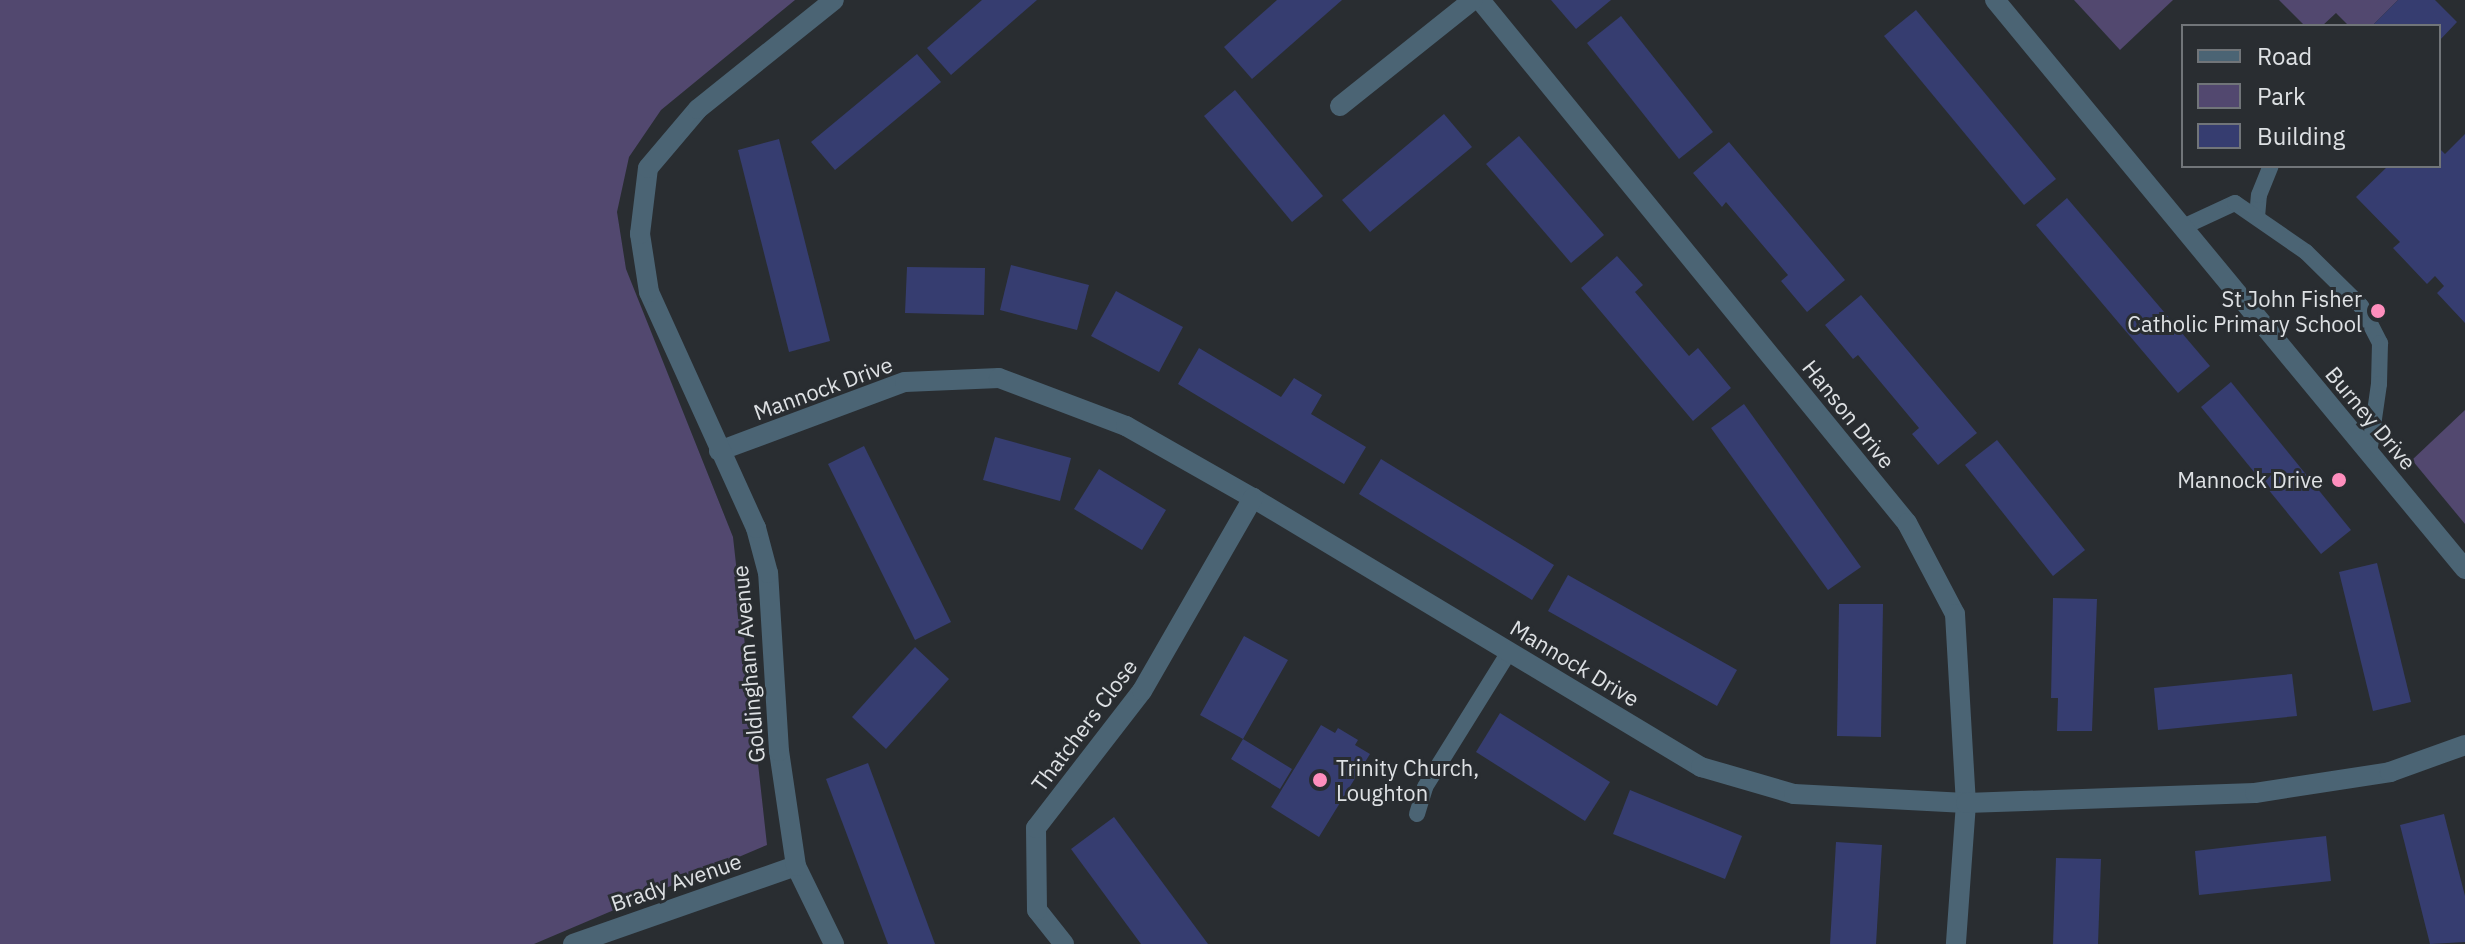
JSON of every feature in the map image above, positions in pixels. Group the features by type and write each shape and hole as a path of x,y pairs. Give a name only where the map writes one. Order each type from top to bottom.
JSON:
{"street":[{"name":"Goldingham Avenue","path":"834,0 698,109 648,168 640,234 649,292 756,528 768,573 779,751 796,866 834,944"},
{"path":"1340,106 1473,0"},
{"name":"Hanson Drive","path":"1480,0 1907,523 1955,614 1966,803 1956,944"},
{"name":"Burney Drive","path":"1995,0 2465,569"},
{"name":"Mannock Drive","path":"719,451 905,382 999,378 1126,426 1253,498 1701,767 1794,794 1966,803 2255,793 2390,772 2465,745"},
{"name":"Thatchers Close","path":"1064,944 1037,910 1036,828 1142,691 1253,498"},
{"name":"Brady Avenue","path":"573,944 796,866"}],"lane":[{"path":"2257,217 2259,195 2270,168"},
{"path":"2183,227 2235,203 2306,252 2361,306 2380,343 2379,384 2369,453"},
{"path":"1417,814 1425,787 1509,652"}],"green space":[{"path":"0,0 795,0 661,110 629,157 617,212 626,269 733,537 767,845 534,944 0,944"},
{"path":"2074,0 2173,0 2120,50"},
{"path":"2279,0 2398,0 2374,24 2347,24 2336,13 2324,24 2303,24"},
{"path":"2465,410 2465,524 2412,460"}],"building":[{"path":"982,0 1037,0 951,75 927,48"},
{"path":"1277,0 1342,0 1252,79 1224,47"},
{"path":"1551,0 1611,0 1576,29"},
{"path":"2398,0 2435,0 2457,22 2441,39 2441,24 2374,24"},
{"path":"1916,10 2056,179 2024,205 1884,36"},
{"path":"1621,16 1713,132 1679,159 1587,43"},
{"path":"917,54 941,82 835,170 811,142"},
{"path":"1235,90 1323,196 1292,222 1204,116"},
{"path":"1444,114 1472,147 1370,232 1342,200"},
{"path":"2465,134 2465,323 2437,293 2444,286 2435,276 2427,284 2393,248 2400,242 2356,197 2386,168 2441,168 2441,150 2445,154"},
{"path":"1519,136 1604,235 1571,263 1486,164"},
{"path":"779,139 830,341 789,352 738,150"},
{"path":"1729,142 1845,280 1807,312 1781,281 1788,275 1726,202 1722,207 1693,173"},
{"path":"2067,198 2210,366 2178,393 2036,225"},
{"path":"1617,256 1643,285 1635,292 1689,356 1698,348 1731,388 1693,421 1581,288"},
{"path":"1011,265 1089,285 1077,330 1000,310"},
{"path":"907,267 985,268 984,315 905,313"},
{"path":"1116,291 1183,327 1159,372 1091,336"},
{"path":"1861,295 1977,433 1938,465 1912,434 1919,428 1858,355 1853,359 1825,325"},
{"path":"1199,348 1281,397 1294,378 1322,395 1311,414 1366,447 1344,484 1178,384"},
{"path":"2231,382 2351,530 2321,554 2201,407"},
{"path":"1744,404 1861,567 1828,590 1711,428"},
{"path":"995,437 1071,458 1060,501 983,480"},
{"path":"1997,440 2085,550 2053,576 1965,465"},
{"path":"864,446 951,622 915,640 828,464"},
{"path":"1381,459 1554,565 1532,600 1359,494"},
{"path":"1099,469 1166,510 1142,550 1074,509"},
{"path":"2377,563 2411,702 2373,711 2339,572"},
{"path":"1568,575 1737,670 1717,706 1548,611"},
{"path":"2053,598 2097,599 2092,731 2057,731 2058,698 2051,698"},
{"path":"1839,604 1883,604 1881,737 1837,736"},
{"path":"1244,636 1288,660 1243,739 1200,715"},
{"path":"915,647 949,679 886,749 852,717"},
{"path":"2292,674 2297,716 2158,730 2154,688"},
{"path":"1500,713 1610,782 1585,821 1476,752"},
{"name":"Trinity Church, Loughton","path":"1321,725 1335,733 1338,728 1358,740 1355,745 1370,754 1319,837 1271,807"},
{"path":"1243,739 1292,769 1280,789 1231,759"},
{"path":"868,763 935,944 888,944 826,779"},
{"path":"1630,790 1742,836 1725,879 1613,834"},
{"path":"2444,814 2465,896 2465,942 2430,944 2400,825"},
{"path":"1114,817 1208,944 1141,944 1071,849"},
{"path":"2326,836 2331,881 2199,895 2195,851"},
{"path":"1836,842 1882,845 1876,944 1830,944"},
{"path":"2056,858 2101,859 2098,944 2053,944"}],"place":[{"name":"St John Fisher Catholic Primary School","path":"2378,311"},
{"name":"Mannock Drive","path":"2339,480"},
{"name":"Trinity Church, Loughton","path":"1320,780"}]}
